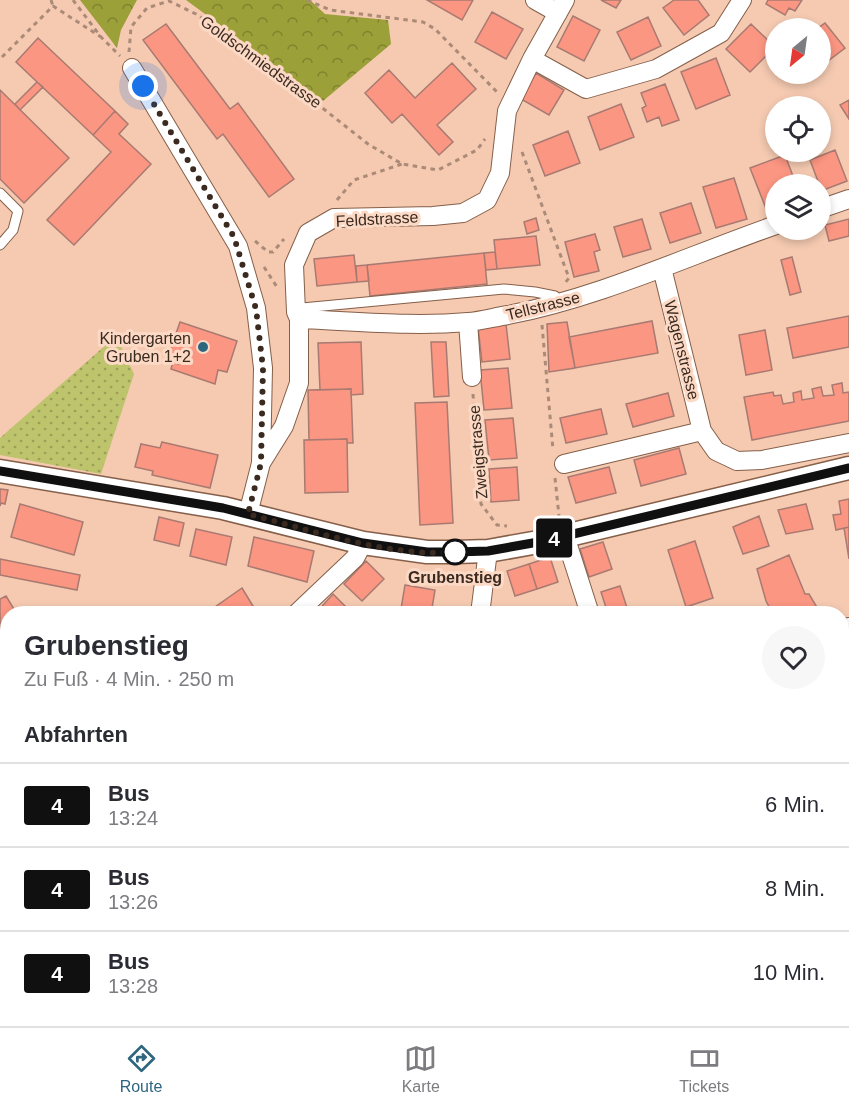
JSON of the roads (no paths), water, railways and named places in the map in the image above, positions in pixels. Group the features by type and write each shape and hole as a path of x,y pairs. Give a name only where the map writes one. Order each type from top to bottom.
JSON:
{"street":[{"path":"535,0 561,6"},
{"path":"532,59 586,89 656,69 721,33 742,0"},
{"name":"Feldstrasse","path":"248,514 261,463 284,426 299,383 298,315 294,265 309,233 334,218 433,216 463,213 487,200 500,173 508,108 561,6"},
{"path":"132,68 238,246 256,309 263,368 261,463"},
{"path":"831,205 849,199"},
{"name":"Tellstrasse","path":"298,315 408,323 468,322 541,309 662,268 765,229"},
{"name":"Wagenstrasse","path":"662,268 702,431 716,451 737,460 762,460 849,443"},
{"path":"468,322 472,377"},
{"path":"558,465 702,431"},
{"path":"0,471 223,508 363,543 427,552 488,551 562,526 849,468"},
{"path":"562,526 587,606"},
{"path":"304,606 355,558 363,543"},
{"path":"481,606 488,551"}],"lane":[{"path":"0,193 18,211 14,231 0,245"},
{"name":"Tellstrasse","path":"298,315 302,308 504,289 555,296"}],"place":[{"name":"Kindergarten Gruben 1+2","path":"203,347"},
{"name":"Grubenstieg","path":"455,552"}]}
